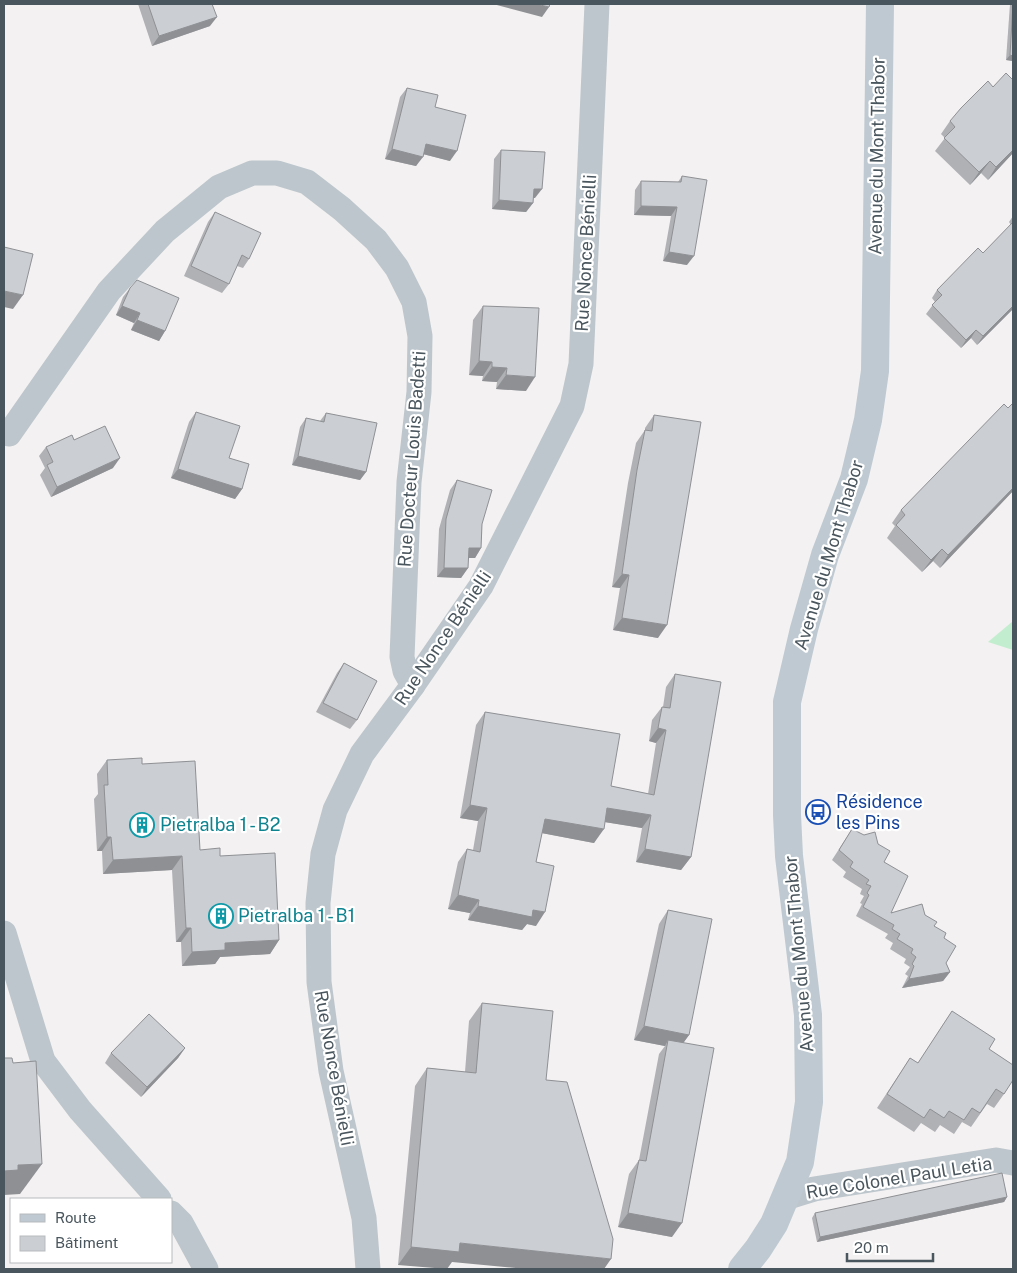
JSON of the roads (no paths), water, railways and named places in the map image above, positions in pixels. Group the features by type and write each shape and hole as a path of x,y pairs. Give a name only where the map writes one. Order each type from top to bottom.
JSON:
{"street":[{"name":"Rue Nonce Bénielli","path":"368,1269 364,1218 331,1070 319,982 318,903 323,854 335,810 362,754 413,685 481,586 572,406 581,364 597,4"},
{"name":"Avenue du Mont Thabor","path":"742,1269 774,1224 800,1162 809,1102 808,1015 789,856 787,702 804,629 825,555 854,479 868,420 875,371 880,4"},
{"name":"Rue Docteur Louis Badetti","path":"9,434 109,291 165,231 219,187 252,173 277,173 307,182 342,208 376,240 397,268 414,302 420,336 419,392 409,482 402,657 405,671 413,685"},
{"path":"4,933 42,1061 80,1110 158,1198"},
{"name":"Rue Colonel Paul Letia","path":"785,1198 814,1188 996,1160 1013,1163"},
{"path":"172,1214 180,1223 206,1269"}],"place":[{"name":"Résidence les Pins","path":"818,812"},
{"name":"Pietralba 1 - B2","path":"142,825"},
{"name":"Pietralba 1 - B1","path":"221,916"}]}
